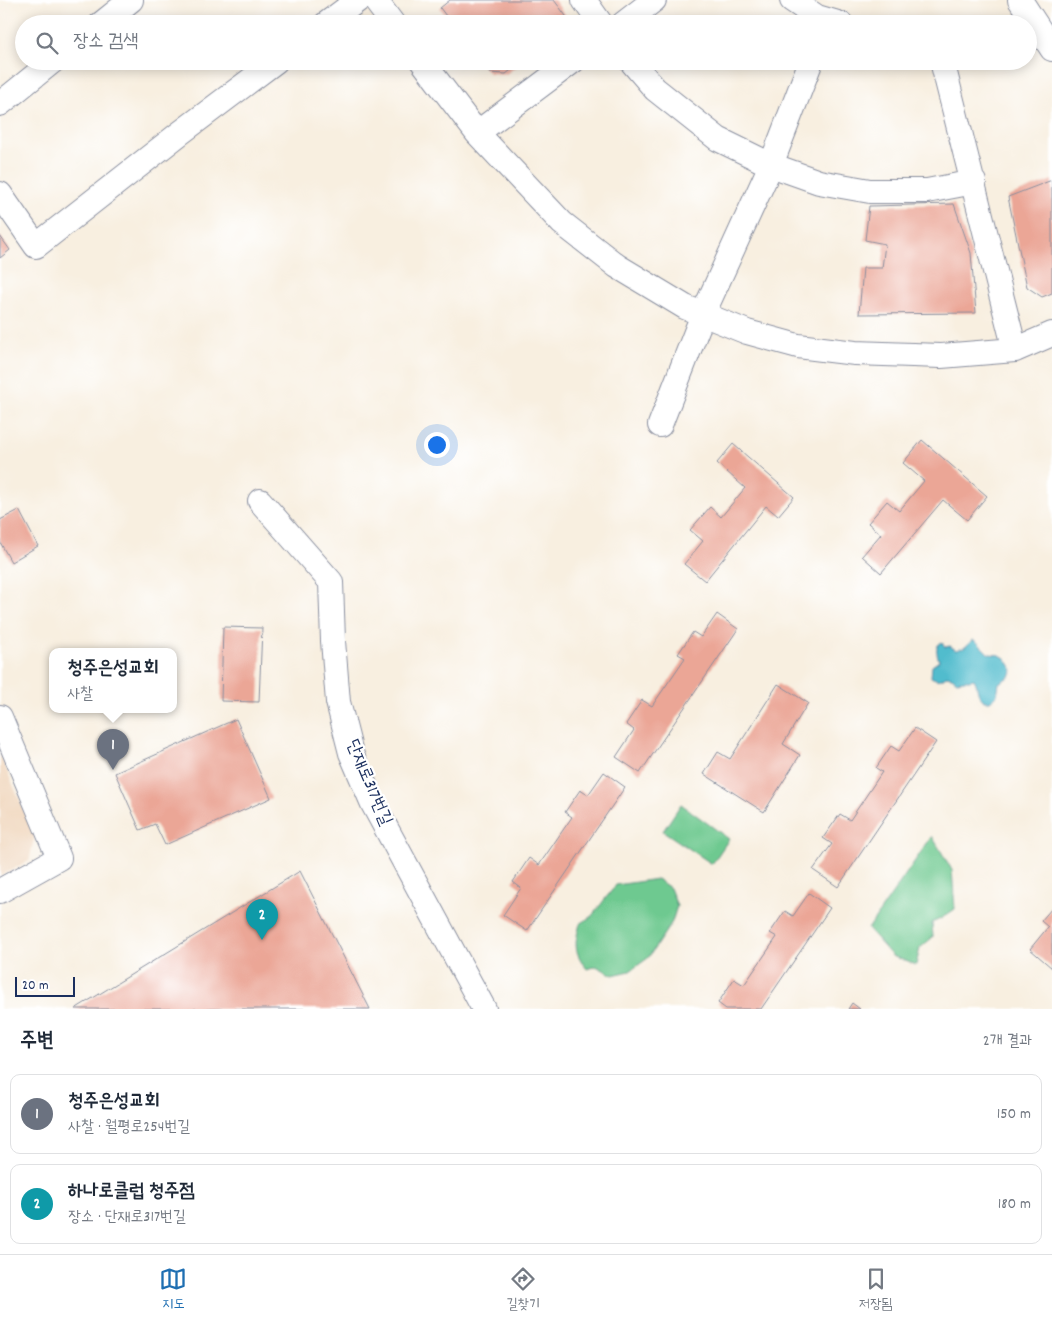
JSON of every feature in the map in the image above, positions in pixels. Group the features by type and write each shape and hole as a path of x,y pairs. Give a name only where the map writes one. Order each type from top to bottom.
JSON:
{"street":[{"path":"112,15 131,0"},
{"path":"338,15 358,0"},
{"path":"375,0 386,15"},
{"path":"584,0 595,15"},
{"path":"635,15 654,0"},
{"path":"792,0 814,15"},
{"path":"1020,0 1030,15"},
{"path":"1037,26 1052,49"},
{"path":"0,104 42,70"},
{"path":"0,194 36,246 264,70"},
{"path":"429,70 477,133 562,223 617,266 685,307 747,332 798,346 855,352 941,356 1015,350 1052,334"},
{"path":"477,133 561,70"},
{"path":"638,70 654,89 718,139 771,165 819,182 870,191 927,191 974,182"},
{"path":"660,425 703,314 771,165 808,70"},
{"path":"944,70 1015,350"},
{"name":"단재로317번길","path":"260,501 331,582 338,702 351,753 375,806 484,1009"},
{"path":"0,717 59,858 0,891"}],"shaded area":[{"path":"0,755 35,835 29,861 0,876"}],"green space":[{"path":"681,804 729,839 712,864 663,831"},
{"path":"932,836 952,870 955,909 932,923 933,937 920,948 916,965 892,956 868,929"},
{"path":"657,879 670,888 677,906 672,922 648,958 630,971 613,975 596,966 587,969 576,948 580,924 591,917 616,885"}],"water":[{"path":"973,640 989,654 1000,655 1005,658 1013,670 1010,676 999,683 997,695 990,701 984,701 981,698 974,679 957,681 952,677 946,676 939,680 931,677 932,666 939,661 937,650 939,644 942,642 945,647 950,646 956,650 964,648"}],"building":[{"path":"450,0 554,0 565,15 445,15 440,8"},
{"path":"487,70 511,70 506,74 489,73"},
{"path":"1052,180 1052,293 1042,297 1027,287 1008,197"},
{"path":"954,204 971,253 976,313 859,314 863,268 882,268 885,244 865,240 869,206"},
{"path":"0,236 10,250 0,258"},
{"path":"922,440 987,496 967,520 943,500 881,573 862,556 881,534 868,523 887,501 899,511 924,481 903,463"},
{"path":"733,444 794,497 778,516 766,506 705,581 684,564 703,541 690,530 710,507 721,517 745,488 717,463"},
{"path":"19,510 38,546 11,562 0,542 0,520"},
{"path":"717,614 738,629 640,773 616,757 634,730 626,724 642,700 652,706 685,658 678,654 693,632 701,637"},
{"path":"223,627 262,628 259,702 221,701"},
{"path":"778,684 808,703 783,744 800,755 764,812 704,774 718,752 730,759"},
{"path":"236,719 271,798 165,845 155,824 140,830 115,773"},
{"path":"915,728 936,742 838,887 813,870 832,844 823,838 840,814 850,820 882,772 876,768 891,746 899,751"},
{"path":"604,772 625,787 527,931 503,915 521,888 513,882 529,858 539,865 572,817 565,812 580,790 588,795"},
{"path":"300,871 370,1009 75,1009"},
{"path":"809,893 830,908 761,1009 726,1009 718,1003 734,979 744,985 777,937 770,933 785,911 793,916"},
{"path":"1052,908 1052,968 1030,949 1048,927 1041,921"},
{"path":"852,1003 860,1009 848,1009"}],"place":[{"name":"청주은성교회","path":"113,770"},
{"name":"하나로클럽 청주점","path":"262,940"}]}
